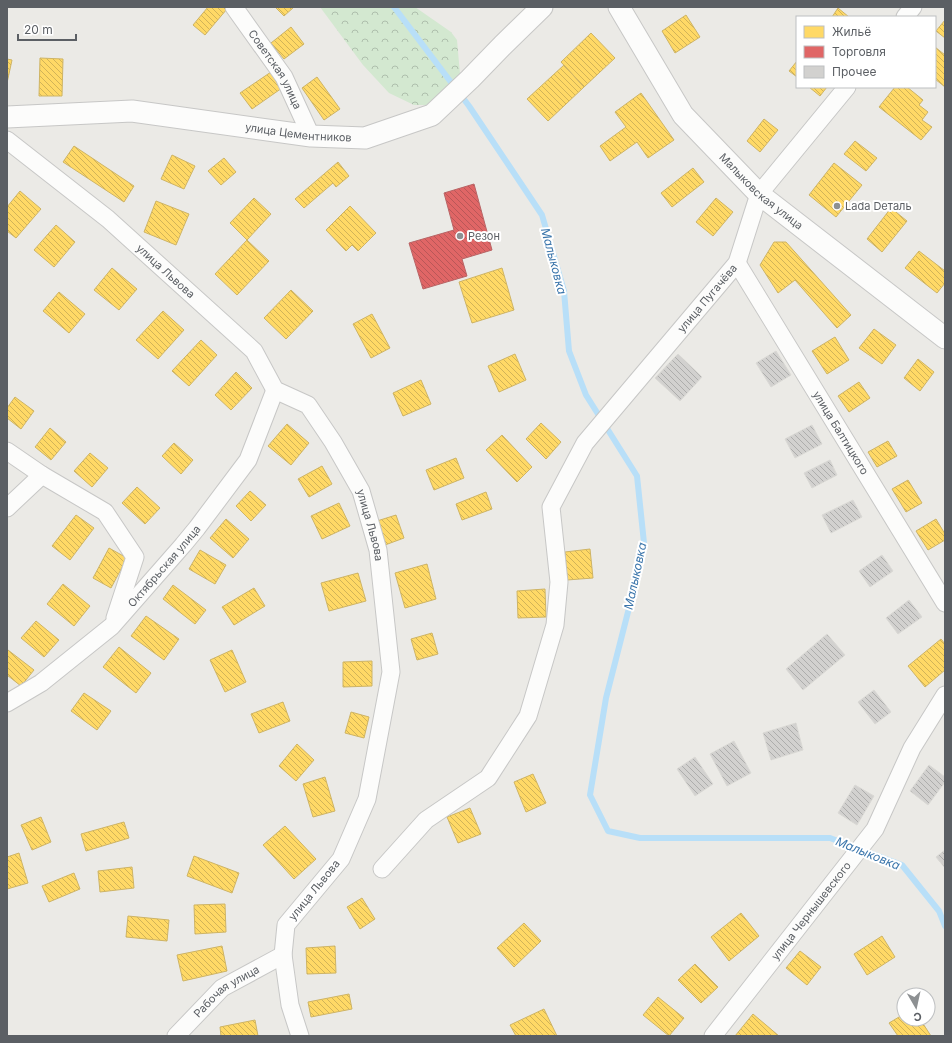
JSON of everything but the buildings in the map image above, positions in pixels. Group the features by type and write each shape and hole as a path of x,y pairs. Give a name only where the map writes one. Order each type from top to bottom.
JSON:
{"street":[{"name":"Советская улица","path":"234,7 284,77 311,136"},
{"name":"улица Цементников","path":"7,117 132,111 311,136 365,138 432,115 470,80 542,7"},
{"name":"Малыковская улица","path":"619,7 683,115 759,194 945,338"},
{"path":"906,16 913,7"},
{"name":"улица Пугачёва","path":"382,869 426,820 488,778 528,716 555,625 560,582 551,507 585,443 737,263 759,194 846,88"},
{"name":"улица Львова","path":"7,140 108,219 254,351 275,390 308,405 333,442 361,491 378,550 392,672 367,799 340,859 286,925 283,955 290,1005 300,1036"},
{"name":"улица Балтицкого","path":"737,263 945,603"},
{"name":"Октябрьская улица","path":"7,703 41,683 112,626 197,528 248,460 275,390"},
{"path":"7,451 42,475 105,512 136,557 112,626"},
{"path":"7,508 42,475"},
{"name":"улица Чернышевского","path":"713,1036 875,829 912,748 945,695"},
{"name":"Рабочая улица","path":"176,1036 222,988 283,955"}],"green space":[{"path":"320,7 415,7 451,32 457,40 460,74 437,100 426,105 414,105 389,93 363,65"}],"waterway":[{"name":"Малыковка","path":"394,7 469,106 542,215 564,291 569,351 586,395 637,476 644,543 606,698 590,795 608,831 640,838 830,838 902,865 939,911 945,926"}],"place":[{"name":"Lada Dеталь","path":"837,206"},
{"name":"Резон","path":"460,236"}]}
